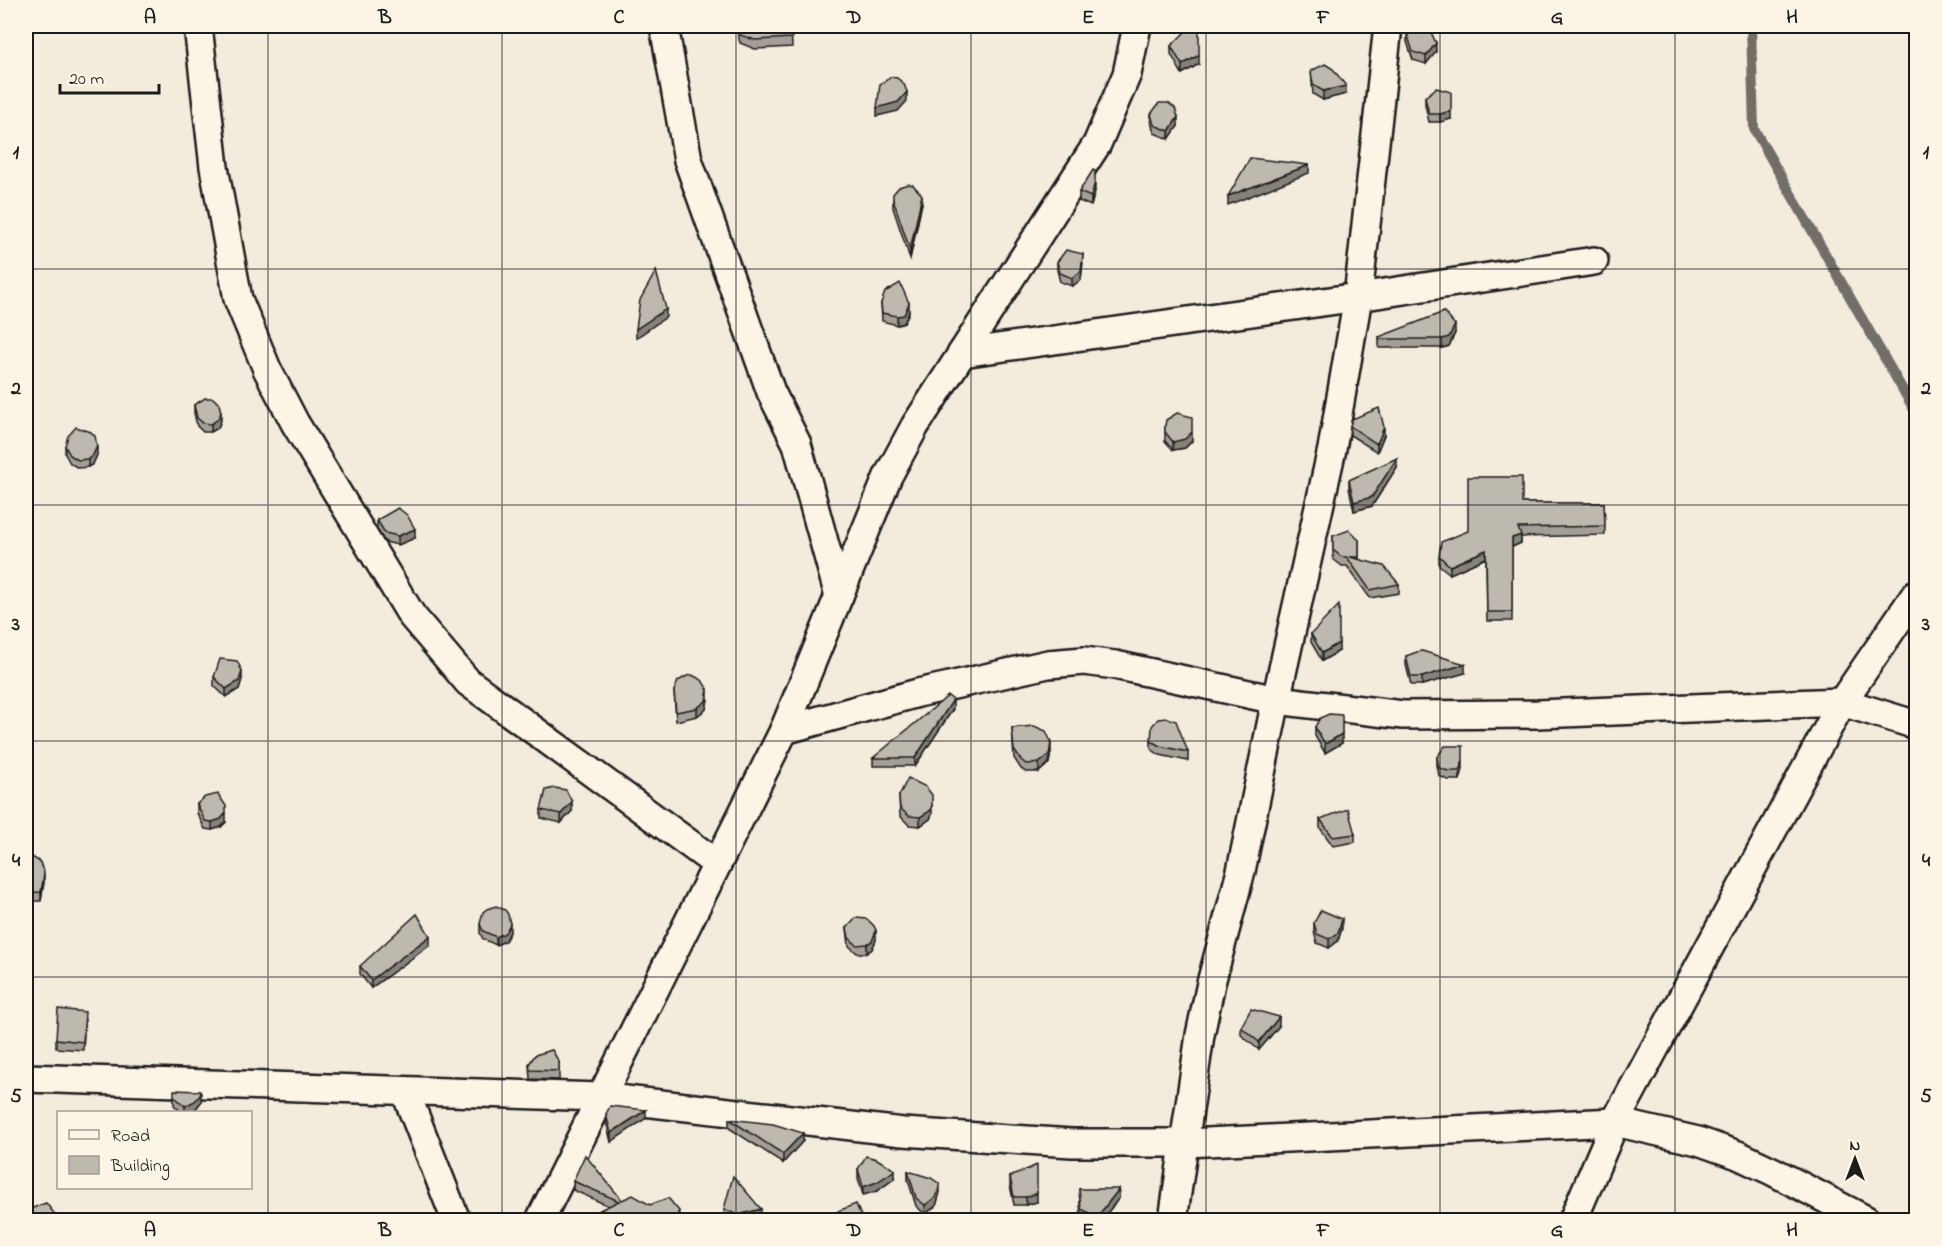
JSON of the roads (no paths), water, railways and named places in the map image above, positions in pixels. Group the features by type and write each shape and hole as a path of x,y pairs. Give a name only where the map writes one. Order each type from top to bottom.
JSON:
{"street":[{"path":"198,26 214,167 238,299 267,369 295,423 411,616 468,682 717,864"},
{"path":"664,26 688,160 771,392 797,444 839,596"},
{"path":"540,1221 784,730 888,476 915,426 1097,144 1127,74 1137,26"},
{"path":"1173,1221 1206,1004 1241,871 1276,700 1332,449 1358,297 1388,26"},
{"path":"962,353 1594,261"},
{"path":"1573,1221 1616,1122 1842,702 1917,594"},
{"path":"784,730 918,693 1048,664 1084,661 1115,665 1276,700 1403,715 1476,716 1842,702 1917,727"},
{"path":"26,1078 600,1097 903,1132 1072,1143 1186,1143 1616,1122 1698,1141 1738,1155 1866,1221"},
{"path":"405,1091 456,1221"}],"waterway":[{"path":"1751,26 1754,129 1916,413"}]}
